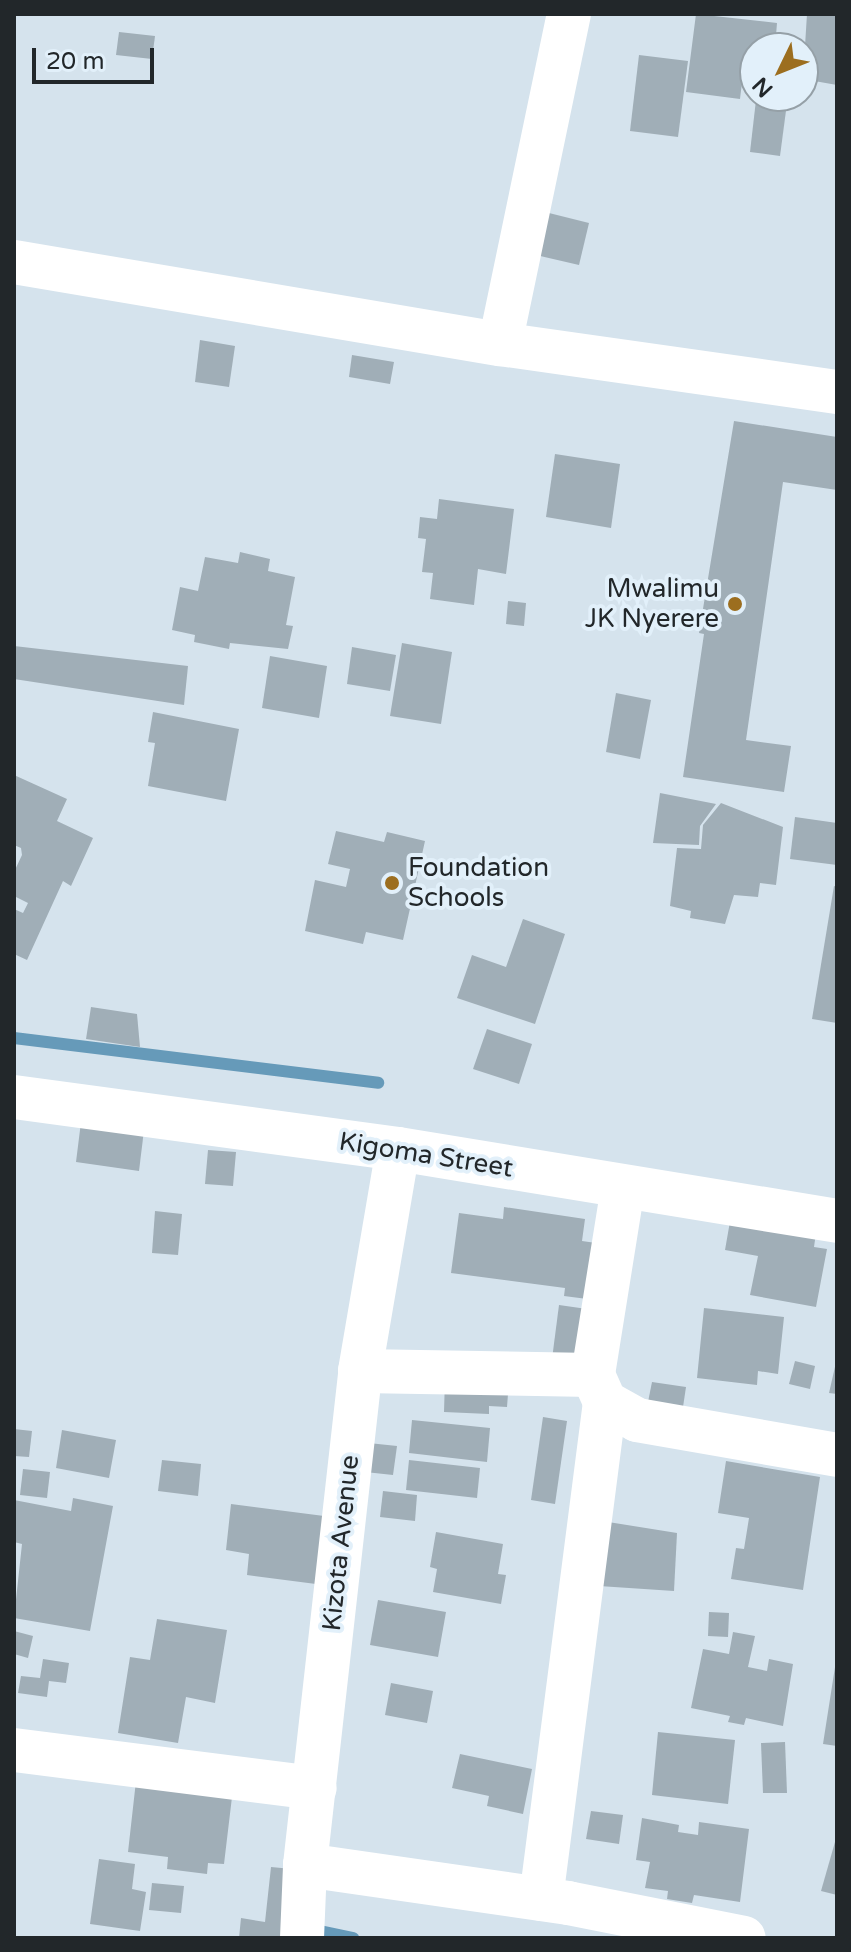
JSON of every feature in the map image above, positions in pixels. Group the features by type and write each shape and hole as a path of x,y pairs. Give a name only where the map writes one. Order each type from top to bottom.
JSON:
{"street":[{"path":"500,344 569,14"},
{"path":"14,262 500,344 837,392"},
{"name":"Kigoma Street","path":"14,1097 398,1149 837,1221"},
{"name":"Kizota Avenue","path":"302,1938 305,1865 360,1371 398,1149"},
{"path":"558,1913 599,1388 623,1187"},
{"path":"360,1371 599,1388 637,1420 837,1455"},
{"path":"14,1750 315,1788"},
{"path":"305,1865 558,1913 744,1938"}],"building":[{"path":"696,14 777,23 776,32 739,32 739,99 686,92"},
{"path":"807,14 837,14 837,85 819,82 819,32 806,32"},
{"path":"119,32 155,36 152,59 116,55"},
{"path":"639,55 688,61 678,137 630,131"},
{"path":"755,112 786,112 780,156 750,152"},
{"path":"533,209 589,223 579,265 523,252"},
{"path":"200,340 235,346 229,387 195,382"},
{"path":"352,355 394,362 390,384 349,377"},
{"name":"Mwalimu JK Nyerere","path":"734,421 837,437 837,490 783,482 746,740 791,746 784,792 683,777 704,634 699,633"},
{"path":"555,454 620,464 611,528 546,517"},
{"path":"439,499 514,509 506,574 478,569 474,605 430,599 433,573 422,572 426,539 418,538 420,517 437,519"},
{"path":"240,552 270,559 268,571 295,577 286,625 293,626 288,649 230,643 229,649 194,642 195,635 172,630 180,587 198,591 205,557 238,563"},
{"path":"508,601 526,603 524,626 506,624"},
{"path":"402,643 452,652 441,724 390,716"},
{"path":"14,646 188,666 184,705 14,679"},
{"path":"352,647 396,655 390,691 347,684"},
{"path":"270,656 327,666 319,718 262,708"},
{"path":"616,693 651,700 640,759 606,752"},
{"path":"153,712 239,729 226,801 148,786 155,743 148,742"},
{"path":"14,775 67,799 57,821 93,838 71,886 63,881 27,960 14,954 14,909 23,913 28,903 14,896 14,872 22,855 21,848 14,845"},
{"path":"660,793 716,804 700,826 699,845 653,843"},
{"path":"721,803 783,827 776,885 760,883 758,897 734,895 725,924 690,918 691,911 670,906 677,848 701,849 703,825"},
{"path":"795,817 837,823 837,865 790,859"},
{"path":"336,831 384,842 387,832 425,841 403,940 366,932 363,944 305,931 315,880 346,887 350,869 328,864"},
{"path":"834,886 837,887 837,1023 812,1019"},
{"path":"523,919 565,934 535,1024 457,998 472,955 506,967"},
{"path":"91,1007 137,1014 140,1047 86,1039"},
{"path":"487,1029 532,1044 519,1084 473,1069"},
{"path":"81,1122 144,1130 139,1171 76,1162"},
{"path":"208,1150 236,1152 233,1186 205,1184"},
{"path":"504,1207 585,1219 582,1241 603,1244 595,1300 564,1296 565,1288 451,1273 459,1213 503,1219"},
{"path":"732,1210 817,1226 814,1247 827,1249 816,1307 750,1295 758,1256 725,1250"},
{"path":"155,1211 182,1214 178,1255 152,1253"},
{"path":"559,1305 594,1310 588,1364 552,1359"},
{"path":"704,1308 784,1317 778,1374 758,1371 757,1385 697,1378"},
{"path":"837,1358 837,1394 829,1393"},
{"path":"795,1361 815,1366 810,1389 789,1384"},
{"path":"445,1378 508,1394 507,1407 489,1406 489,1414 444,1412"},
{"path":"652,1382 686,1387 683,1407 648,1402"},
{"path":"543,1417 567,1421 555,1504 531,1500"},
{"path":"412,1420 490,1428 487,1462 409,1453"},
{"path":"14,1429 32,1431 29,1457 14,1456"},
{"path":"62,1430 116,1440 109,1478 56,1468"},
{"path":"359,1442 397,1446 393,1475 356,1471"},
{"path":"162,1460 201,1464 198,1496 158,1491"},
{"path":"409,1460 480,1468 477,1498 406,1490"},
{"path":"726,1461 820,1477 803,1590 731,1579 736,1548 744,1549 749,1518 718,1513"},
{"path":"23,1469 50,1472 47,1498 20,1495"},
{"path":"383,1491 417,1495 415,1521 380,1517"},
{"path":"73,1498 113,1506 90,1631 14,1618 22,1544 14,1542 14,1500 71,1511"},
{"path":"231,1504 324,1516 316,1584 247,1575 249,1554 226,1550"},
{"path":"602,1521 677,1533 674,1591 599,1586"},
{"path":"436,1532 503,1544 498,1574 506,1575 501,1604 433,1592 437,1569 430,1567"},
{"path":"378,1600 446,1612 438,1657 370,1645"},
{"path":"709,1612 729,1613 728,1637 708,1636"},
{"path":"157,1619 227,1630 215,1703 186,1697 178,1743 118,1733 130,1657 150,1660"},
{"path":"14,1631 33,1636 28,1658 14,1654"},
{"path":"733,1632 755,1636 748,1667 767,1671 769,1659 793,1664 783,1726 746,1718 744,1725 728,1722 730,1716 691,1708 703,1649 729,1654"},
{"path":"43,1659 69,1663 66,1683 49,1681 47,1697 18,1693 21,1676 40,1678"},
{"path":"837,1667 837,1746 823,1744"},
{"path":"391,1683 433,1691 427,1723 385,1715"},
{"path":"658,1732 735,1740 728,1804 652,1795"},
{"path":"785,1742 787,1793 763,1793 761,1743"},
{"path":"460,1754 532,1769 523,1814 487,1806 489,1796 452,1788"},
{"path":"137,1772 232,1797 224,1864 208,1863 207,1874 167,1869 168,1857 128,1852"},
{"path":"591,1811 623,1815 619,1844 586,1839"},
{"path":"642,1818 679,1825 678,1832 698,1835 699,1822 749,1829 740,1902 694,1895 692,1903 667,1899 668,1891 645,1888 650,1862 636,1860"},
{"path":"837,1835 837,1895 821,1891"},
{"path":"99,1859 135,1864 132,1889 146,1892 140,1931 90,1924"},
{"path":"271,1867 292,1869 284,1938 239,1938 241,1918 265,1922"},
{"path":"152,1883 184,1886 181,1913 149,1910"}],"waterway":[{"path":"14,1038 378,1083"},
{"path":"320,1931 353,1938"}],"place":[{"name":"Mwalimu JK Nyerere","path":"735,604"},
{"name":"Foundation Schools","path":"392,883"}]}
